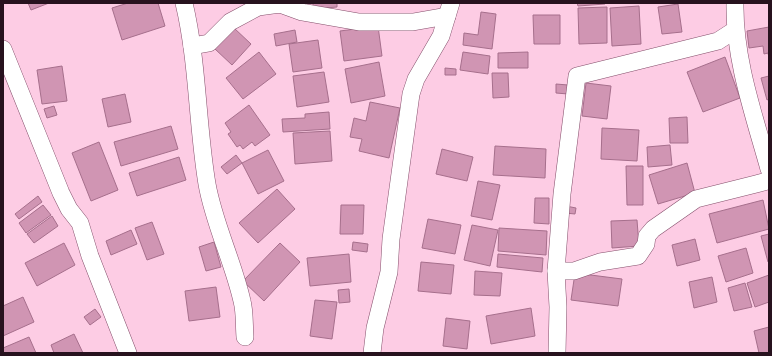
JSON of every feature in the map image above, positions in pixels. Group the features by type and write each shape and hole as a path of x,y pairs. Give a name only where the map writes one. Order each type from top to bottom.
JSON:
{"street":[{"path":"184,3 192,46 208,186 220,230 243,302 245,337"},
{"path":"735,3 735,30 756,125 769,169"},
{"path":"192,46 209,44 230,22 258,7 280,4 302,12 359,22 413,22 449,9"},
{"path":"372,353 375,328 389,272 391,239 411,94 416,79 441,36 449,9"},
{"path":"557,353 558,307 556,271 562,194 577,76 718,41 735,30"},
{"path":"3,49 61,194 69,210 80,223 90,256 128,353"},
{"path":"556,271 574,271 600,262 638,256 646,244 647,236 653,229 696,199 761,183 769,178"}],"building":[{"path":"28,3 49,3 31,10"},
{"path":"128,3 158,3 165,26 122,40 112,8"},
{"path":"313,3 337,3 337,7 313,9"},
{"path":"577,3 605,3 605,4 578,6"},
{"path":"678,4 682,32 662,34 658,7"},
{"path":"639,6 641,44 612,46 610,8"},
{"path":"607,7 607,43 579,44 578,8"},
{"path":"481,12 496,14 492,49 463,45 464,33 478,35"},
{"path":"533,15 560,15 560,44 534,44"},
{"path":"378,26 382,56 344,61 340,31"},
{"path":"769,27 769,58 768,53 764,54 763,46 749,48 747,31"},
{"path":"234,28 251,44 232,65 215,49"},
{"path":"295,30 297,42 276,46 274,34"},
{"path":"318,40 322,68 293,72 289,44"},
{"path":"259,52 276,74 243,99 226,78"},
{"path":"463,52 490,56 488,74 460,70"},
{"path":"528,52 528,68 498,68 498,53"},
{"path":"725,57 740,98 703,112 687,72"},
{"path":"379,62 385,96 351,103 345,69"},
{"path":"62,66 67,101 42,104 37,70"},
{"path":"445,68 456,69 456,75 445,75"},
{"path":"324,72 329,102 297,107 293,76"},
{"path":"492,73 508,73 509,97 493,98"},
{"path":"769,76 769,99 767,100 761,78"},
{"path":"586,83 611,86 607,119 582,116"},
{"path":"556,84 568,85 568,94 556,93"},
{"path":"125,94 131,122 108,127 102,99"},
{"path":"370,102 400,108 389,158 359,151 362,139 350,137 354,118 366,121"},
{"path":"249,105 270,135 255,146 252,142 243,149 240,145 237,147 228,134 231,132 225,123"},
{"path":"54,106 57,115 47,118 44,109"},
{"path":"329,112 330,129 283,132 282,119 305,118 305,114"},
{"path":"687,117 688,143 670,143 669,118"},
{"path":"171,126 178,149 121,166 114,142"},
{"path":"602,128 639,130 637,161 601,159"},
{"path":"330,131 332,161 295,164 293,133"},
{"path":"99,142 118,190 91,201 72,153"},
{"path":"670,145 672,165 648,167 647,147"},
{"path":"495,146 546,149 545,178 493,175"},
{"path":"442,149 473,157 467,181 436,174"},
{"path":"268,150 284,181 258,194 242,163"},
{"path":"236,155 242,163 227,174 221,167"},
{"path":"179,157 186,180 137,196 129,173"},
{"path":"687,163 695,193 658,204 649,175"},
{"path":"626,166 643,166 643,205 627,205"},
{"path":"478,181 500,185 492,220 471,216"},
{"path":"277,189 295,209 258,243 239,223"},
{"path":"38,196 42,202 19,219 15,214"},
{"path":"535,198 549,198 549,224 534,223"},
{"path":"763,200 769,229 717,243 709,214"},
{"path":"43,205 51,215 26,233 19,223"},
{"path":"341,205 364,205 363,234 340,234"},
{"path":"566,206 576,208 575,214 565,213"},
{"path":"52,216 58,226 34,243 27,234"},
{"path":"428,219 461,225 455,254 422,248"},
{"path":"637,220 639,246 612,248 611,221"},
{"path":"152,222 164,254 147,260 135,228"},
{"path":"472,225 498,230 490,266 464,260"},
{"path":"499,228 547,231 546,255 498,251"},
{"path":"131,230 137,244 111,255 106,241"},
{"path":"769,234 769,262 768,262 761,236"},
{"path":"695,239 700,260 677,266 672,245"},
{"path":"214,242 221,267 206,271 199,247"},
{"path":"353,242 368,244 367,252 352,250"},
{"path":"64,243 75,265 37,286 25,263"},
{"path":"280,243 300,262 264,301 243,281"},
{"path":"746,248 753,273 726,282 718,256"},
{"path":"349,254 351,282 310,286 307,258"},
{"path":"498,254 543,258 542,272 497,267"},
{"path":"421,262 454,265 451,294 418,291"},
{"path":"475,271 502,273 500,296 474,295"},
{"path":"575,273 622,279 618,306 571,300"},
{"path":"769,275 769,302 755,307 747,283"},
{"path":"712,277 717,302 694,308 689,282"},
{"path":"745,283 752,307 734,311 728,288"},
{"path":"216,287 220,317 189,321 185,291"},
{"path":"349,289 350,302 339,303 338,290"},
{"path":"23,297 34,322 3,336 3,306"},
{"path":"315,300 337,302 332,339 310,336"},
{"path":"531,308 535,336 491,344 486,316"},
{"path":"95,309 101,317 90,325 84,317"},
{"path":"446,318 470,321 467,349 443,346"},
{"path":"769,327 769,353 759,353 754,331"},
{"path":"74,334 83,353 54,353 51,345"},
{"path":"29,337 36,353 3,353 3,348"}]}
